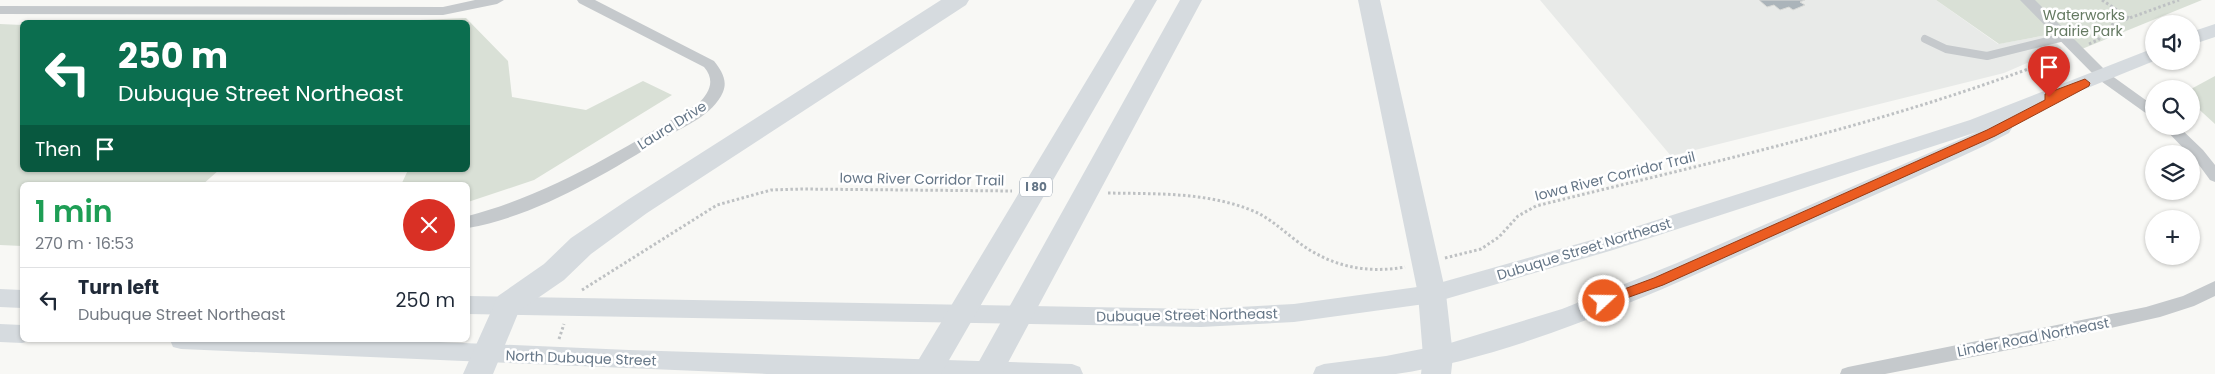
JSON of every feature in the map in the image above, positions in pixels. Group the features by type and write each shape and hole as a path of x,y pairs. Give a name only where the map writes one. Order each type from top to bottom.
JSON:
{"highway":[{"path":"483,364 508,304 554,272 580,246 638,206 958,0"},
{"name":"I 80","path":"925,374 1146,0"},
{"path":"987,374 1191,0"},
{"path":"1369,0 1432,294 1437,365"}],"main road":[{"path":"2200,35 2215,30"},
{"name":"Dubuque Street Northeast","path":"570,307 1201,318 1294,313 1432,294 1614,242 1977,125 2094,80 2145,58"},
{"path":"1324,374 1437,365 1490,342 1659,281 1991,133 2094,80"},
{"path":"0,298 20,299"},
{"path":"470,305 508,304 570,307"},
{"path":"0,333 20,334"},
{"name":"North Dubuque Street","path":"206,342 483,364 552,356 1072,374"}],"street":[{"path":"0,10 443,11 462,4 497,0"},
{"name":"Laura Drive","path":"470,221 509,211 568,186 703,108 718,89 719,80 715,70 709,64 584,0"},
{"path":"2028,0 2077,51 2094,80 2145,109"},
{"path":"2178,135 2198,154 2215,176"},
{"name":"Linder Road Northeast","path":"1848,374 2078,329 2154,312 2203,296 2215,288"}],"lane":[{"path":"1925,40 1946,49 1987,56 2064,37"}],"path":[{"path":"2102,0 2129,18"},
{"name":"Iowa River Corridor Trail","path":"1105,193 1173,194 1225,202 1251,210 1275,222 1320,258 1346,267 1386,271 1481,249 1499,237 1518,216 1536,206 1857,128 1976,90 2077,51 2098,40 2113,24 2179,0"},
{"name":"Iowa River Corridor Trail","path":"552,356 570,307 585,287 717,205 747,195 771,190 1017,192"}],"shaded area":[{"path":"1540,0 1936,0 1998,44 2047,35 2062,48 2004,73 1671,156"}],"green space":[{"name":"Waterworks Prairie Park","path":"1936,0 2202,0 2165,15 2145,15 2145,23 2077,51 2064,37 2047,35 1999,44"},
{"path":"466,18 468,20 420,20"},
{"path":"470,22 508,61 512,97 586,110 643,81 672,95 534,180 470,201 470,182 402,182 407,172 470,172"},
{"path":"0,24 20,25 20,172 217,172 205,182 20,182 20,246 0,245"},
{"path":"2215,76 2215,124 2200,110 2200,84"}],"building":[{"path":"1759,0 1805,0 1800,2 1805,5 1793,10 1789,7 1780,10 1774,5 1767,7"}],"route":[{"path":"1604,301 1659,281 1991,133 2085,83 2049,97"}]}
